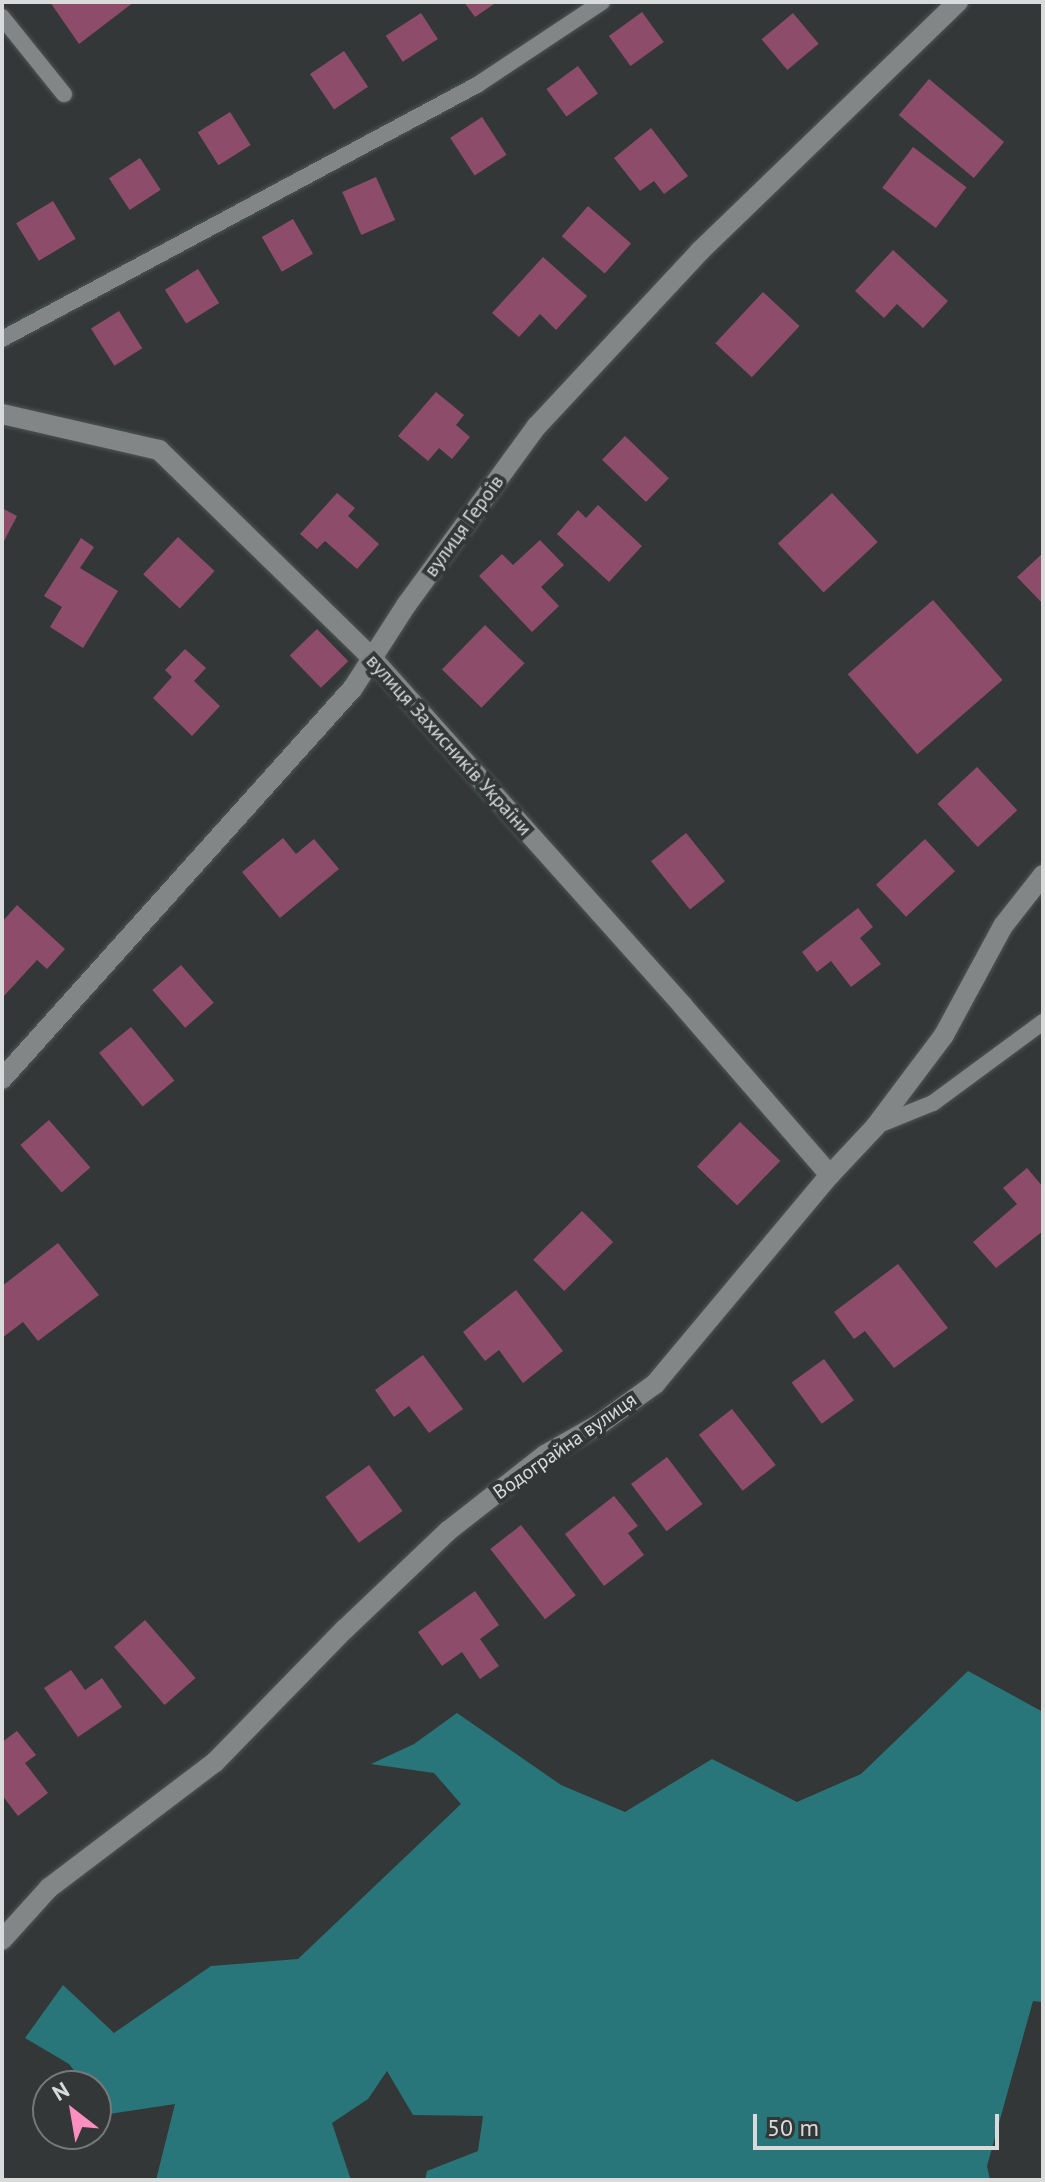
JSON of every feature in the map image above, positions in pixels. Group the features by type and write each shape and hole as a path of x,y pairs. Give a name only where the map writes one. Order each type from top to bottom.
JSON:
{"street":[{"name":"вулиця Героїв","path":"2,1079 342,700 373,659 407,604 537,426 700,251 958,2"},
{"name":"вулиця Захисників України","path":"2,414 159,450 373,659 830,1175"},
{"name":"Водограйна вулиця","path":"2,1940 49,1888 215,1762 345,1629 448,1531 545,1455 601,1423 655,1384 830,1175 875,1127 944,1035 1003,926 1043,875"}],"lane":[{"path":"2,339 477,85 602,2"},
{"path":"2,17 64,94"},
{"path":"875,1127 933,1103 1043,1022"}],"shaded area":[{"path":"968,1671 1043,1712 1043,2002 1033,2001 987,2166 990,2180 425,2180 427,2171 478,2151 483,2116 413,2115 387,2071 368,2099 332,2123 351,2180 156,2180 175,2104 112,2114 112,2070 74,2070 69,2064 25,2038 63,1985 114,2033 211,1966 298,1959 461,1804 434,1773 371,1764 414,1744 457,1713 561,1785 625,1812 712,1759 797,1802 861,1774"}],"building":[{"path":"50,2 134,2 79,44"},
{"path":"464,2 497,2 475,17"},
{"path":"642,12 664,42 631,66 609,36"},
{"path":"421,13 438,39 403,62 386,36"},
{"path":"793,13 819,44 787,70 762,39"},
{"path":"344,51 368,87 334,110 310,74"},
{"path":"578,66 598,94 566,116 546,89"},
{"path":"929,79 1004,142 974,178 899,115"},
{"path":"230,112 251,145 218,165 198,132"},
{"path":"482,117 507,155 475,175 450,138"},
{"path":"651,128 688,176 664,194 654,181 640,191 614,158"},
{"path":"913,147 967,187 936,228 882,188"},
{"path":"140,158 161,190 130,210 109,178"},
{"path":"376,177 395,220 361,235 342,192"},
{"path":"53,201 76,239 39,261 16,223"},
{"path":"588,206 631,243 605,274 562,236"},
{"path":"293,219 313,254 282,272 262,237"},
{"path":"893,250 948,301 923,328 897,304 884,318 855,291"},
{"path":"543,257 587,296 556,330 540,314 519,337 492,313"},
{"path":"198,269 219,303 186,324 165,290"},
{"path":"763,292 800,326 752,377 715,343"},
{"path":"119,311 142,348 114,366 91,328"},
{"path":"436,392 464,415 456,425 470,437 452,459 439,448 428,461 398,436"},
{"path":"625,436 669,478 646,502 602,460"},
{"path":"337,493 355,508 348,516 379,544 357,569 325,541 317,549 300,534"},
{"path":"832,493 878,542 824,592 778,543"},
{"path":"598,505 642,546 609,582 557,534 578,510 586,518"},
{"path":"2,508 17,516 2,545"},
{"path":"178,537 215,571 180,608 143,574"},
{"path":"81,538 94,547 80,568 118,591 83,648 50,627 62,607 44,596"},
{"path":"540,540 564,565 541,587 559,606 532,632 479,576 502,554 513,565"},
{"path":"1043,553 1043,604 1017,577"},
{"path":"933,600 1003,680 917,754 848,674"},
{"path":"485,625 525,663 481,708 442,670"},
{"path":"317,629 348,661 321,688 290,655"},
{"path":"185,649 206,668 194,681 220,706 192,736 153,698 172,677 165,670"},
{"path":"977,767 1017,810 978,847 938,804"},
{"path":"686,833 725,881 690,910 651,861"},
{"path":"283,838 296,854 314,839 339,869 280,918 242,872"},
{"path":"925,839 955,871 906,917 876,885"},
{"path":"17,905 65,949 47,969 37,960 2,998 2,922"},
{"path":"858,908 873,927 860,938 881,964 851,987 831,961 817,972 802,952"},
{"path":"181,965 214,1003 185,1028 152,990"},
{"path":"131,1027 174,1081 143,1106 99,1053"},
{"path":"49,1120 90,1168 62,1192 20,1145"},
{"path":"740,1122 780,1161 737,1205 697,1167"},
{"path":"1027,1168 1043,1187 1043,1231 996,1268 973,1242 1017,1204 1003,1188"},
{"path":"582,1211 613,1242 564,1291 533,1260"},
{"path":"58,1243 99,1295 38,1341 23,1322 2,1338 2,1286"},
{"path":"898,1264 948,1328 894,1368 865,1331 854,1339 834,1312"},
{"path":"516,1290 563,1351 523,1383 499,1350 485,1361 463,1332"},
{"path":"423,1355 463,1409 429,1433 409,1406 394,1417 375,1390"},
{"path":"824,1359 854,1400 822,1424 792,1383"},
{"path":"732,1409 776,1465 743,1491 699,1435"},
{"path":"667,1457 703,1504 667,1531 631,1484"},
{"path":"369,1465 403,1511 359,1543 325,1497"},
{"path":"614,1496 638,1526 628,1533 644,1555 604,1586 565,1534"},
{"path":"521,1525 576,1595 545,1619 490,1549"},
{"path":"475,1591 499,1625 480,1639 499,1666 480,1679 462,1652 442,1666 418,1632"},
{"path":"145,1620 196,1678 165,1705 114,1647"},
{"path":"71,1670 85,1690 102,1678 122,1707 78,1737 44,1688"},
{"path":"17,1731 36,1755 25,1763 48,1793 18,1816 2,1795 2,1742"}]}
